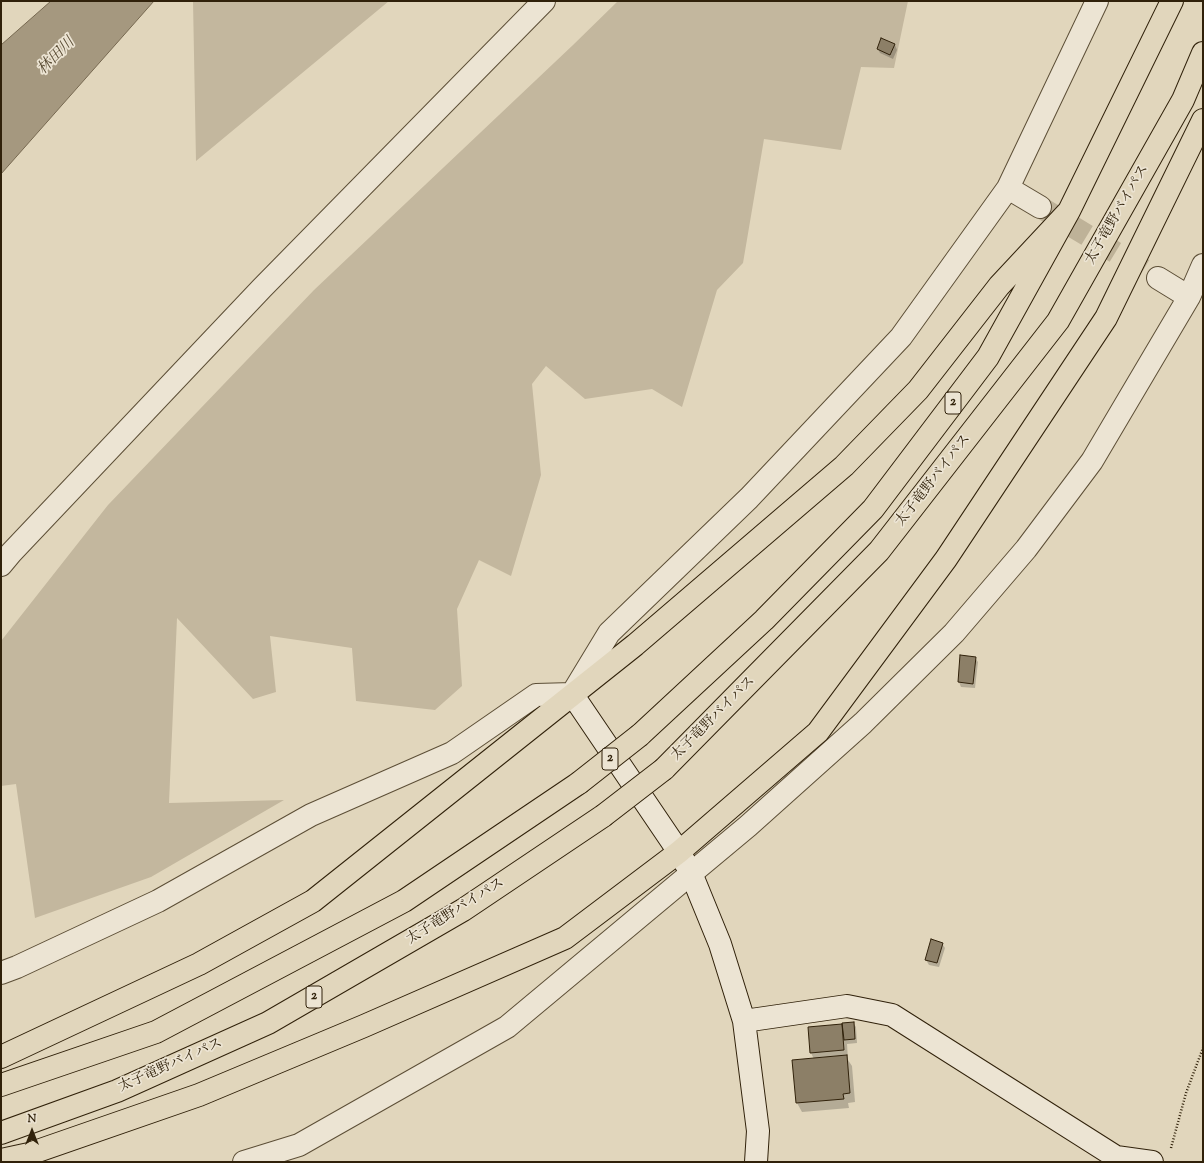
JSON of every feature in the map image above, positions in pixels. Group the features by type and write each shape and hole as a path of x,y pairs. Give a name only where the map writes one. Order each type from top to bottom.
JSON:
{"highway":[{"name":"2","path":"1,1085 163,1029 404,901 579,783 640,736 764,620 873,509 988,357 1069,211 1172,1"},
{"name":"太子竜野バイパス","path":"1,1133 117,1090 268,1023 463,910 603,816 664,769 879,551 1058,321 1183,100 1203,53"},
{"path":"1,1160 29,1154 199,1095 364,1026 565,938 679,852 818,732 946,559 1106,318 1203,120"},
{"path":"1,1057 199,964 313,901 635,645 844,466 918,390 999,286 1069,211"}],"street":[{"path":"1,565 262,288 544,1"},
{"path":"572,694 609,633 749,498 901,336 1008,188 1097,1"},
{"path":"1008,188 1040,207"},
{"path":"244,1162 299,1145 507,1027 748,826 863,723 959,627 1026,549 1092,462 1189,297 1203,265"},
{"path":"1158,278 1189,297"},
{"path":"572,694 679,852 691,873 720,944 744,1021 758,1131 756,1162"},
{"path":"1,973 24,964 158,901 311,815 452,753 536,695 572,694"},
{"path":"744,1021 847,1006 892,1015 1116,1157 1161,1158"}],"path":[{"path":"1161,1158 1203,1048"}],"shaded area":[{"path":"193,1 389,1 196,161"},
{"path":"618,1 908,1 894,68 861,67 841,150 764,139 743,263 717,290 682,407 652,389 585,399 546,366 532,384 541,475 511,576 479,560 457,609 462,686 435,710 356,701 352,648 270,636 276,692 253,699 177,618 169,803 284,800 151,877 35,918 16,784 1,786 1,641 108,505 314,290"}],"water":[{"name":"林田川","path":"51,1 154,1 1,174 1,45"}],"building":[{"path":"881,38 895,44 890,55 877,49"},
{"path":"960,655 976,657 973,684 958,682"},
{"path":"931,939 943,943 937,963 925,960"},
{"path":"854,1022 855,1039 844,1040 842,1023"},
{"path":"842,1024 844,1050 810,1053 808,1027"},
{"path":"847,1055 850,1093 843,1094 844,1099 796,1103 792,1060"}],"tunnel":[{"path":"1040,207 1158,278"}]}
